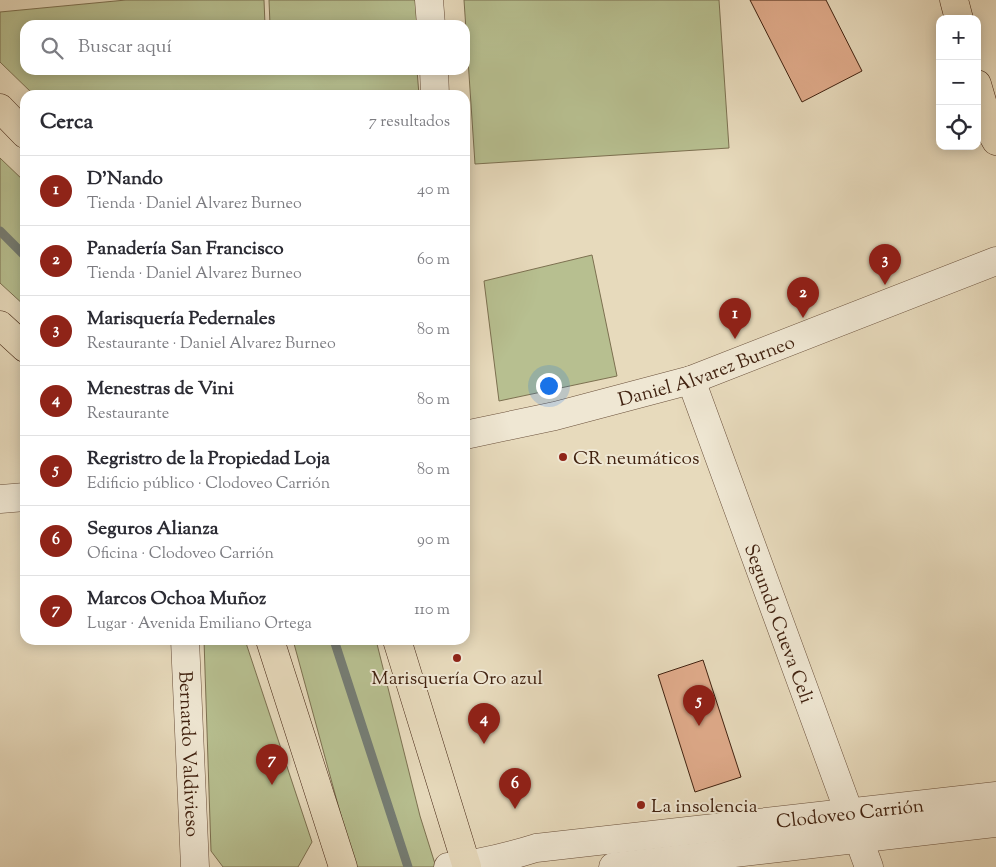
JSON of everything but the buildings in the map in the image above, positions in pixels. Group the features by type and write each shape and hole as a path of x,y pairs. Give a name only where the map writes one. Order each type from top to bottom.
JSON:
{"main road":[{"path":"954,0 958,15"},
{"path":"981,98 991,132 996,141"},
{"path":"0,108 20,129"},
{"path":"0,326 20,344"},
{"path":"272,645 343,867"},
{"path":"398,645 461,866"}],"street":[{"path":"429,0 431,20"},
{"path":"434,75 436,90"},
{"name":"Daniel Alvarez Burneo","path":"470,434 555,416 691,380 996,261"},
{"name":"Segundo Cueva Celi","path":"691,380 848,814 869,867"},
{"path":"0,500 20,498"},
{"name":"Bernardo Valdivieso","path":"185,645 195,867"},
{"name":"Clodoveo Carrión","path":"461,866 536,848 996,796"},
{"name":"Clodoveo Carrión","path":"613,867 996,823"}],"green space":[{"path":"126,0 264,0 265,20 20,20 20,75 417,75 419,90 29,90 0,62 0,12"},
{"path":"269,0 416,0 417,20 270,20"},
{"path":"464,0 719,0 729,148 475,164 469,75 470,20 465,20"},
{"path":"0,158 20,177 20,301 0,283"},
{"path":"592,255 617,376 499,401 484,281"},
{"path":"204,645 247,645 312,842 298,867 223,867 211,851"},
{"path":"294,645 377,645 420,816 436,867 355,867"}],"waterway":[{"path":"0,231 20,251"},
{"path":"336,645 408,867"}],"place":[{"name":"Marisquería Pedernales","path":"885,285"},
{"name":"Panadería San Francisco","path":"803,318"},
{"name":"D'Nando","path":"735,339"},
{"name":"CR neumáticos","path":"563,457"},
{"name":"Marisquería Oro azul","path":"457,658"},
{"name":"Regristro de la Propiedad Loja","path":"699,726"},
{"name":"Menestras de Vini","path":"484,744"},
{"name":"Marcos Ochoa Muñoz","path":"272,785"},
{"name":"La insolencia","path":"641,805"},
{"name":"Seguros Alianza","path":"515,809"}]}
